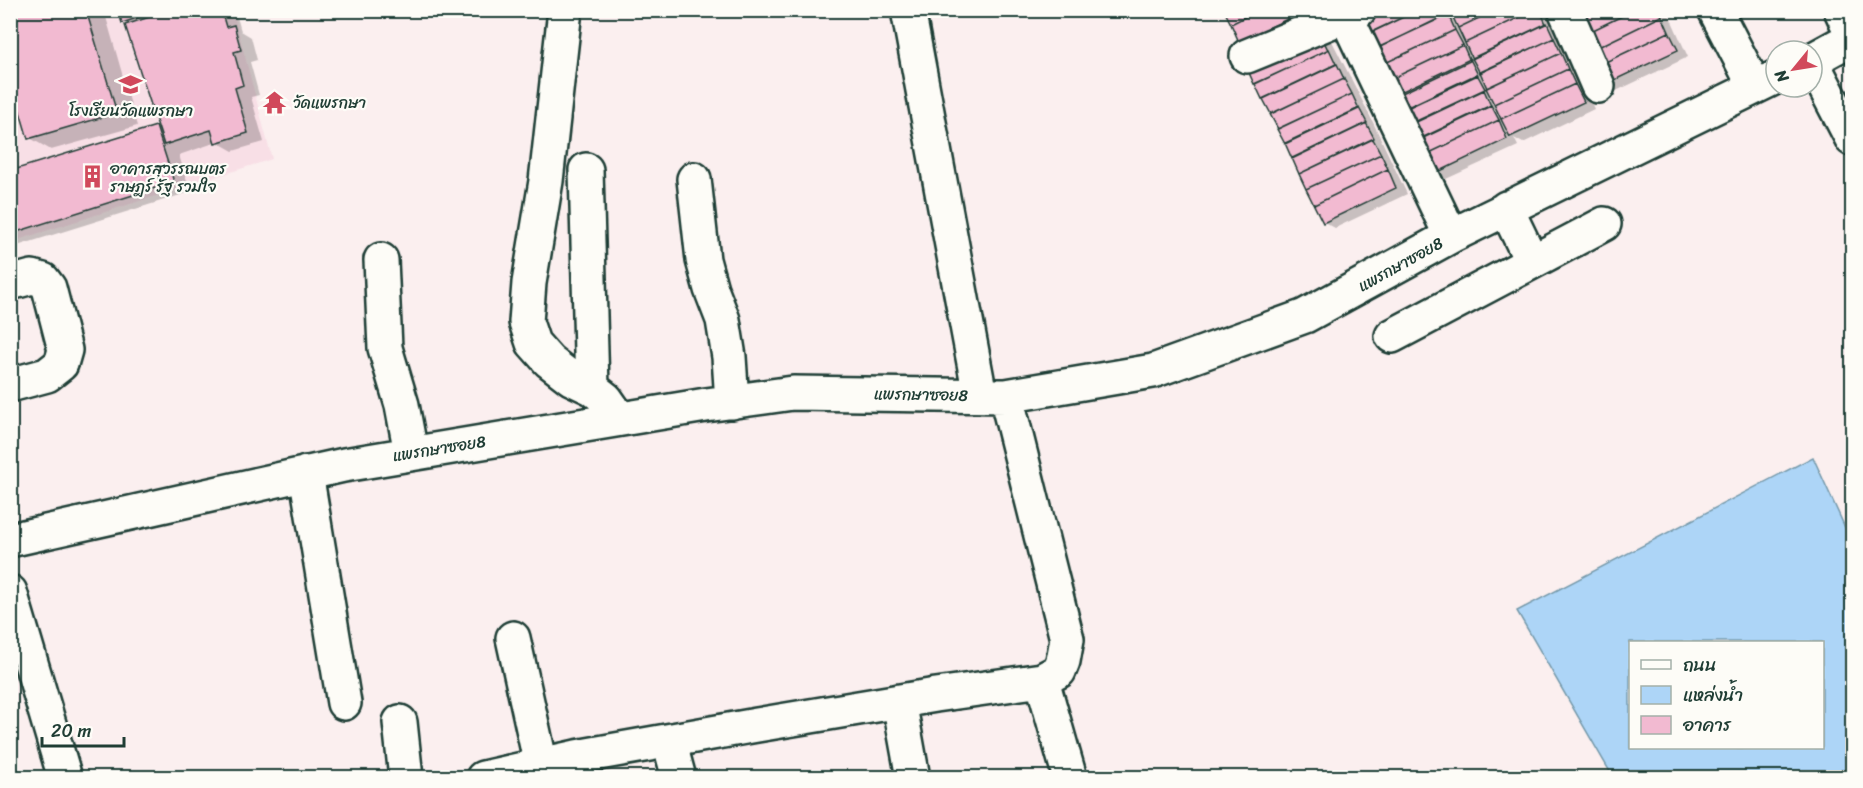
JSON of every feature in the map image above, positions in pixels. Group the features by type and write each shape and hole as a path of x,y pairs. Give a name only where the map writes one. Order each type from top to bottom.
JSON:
{"street":[{"path":"565,10 546,181 529,283 526,322 533,343 549,362 606,399 620,419"},
{"path":"483,777 669,741 900,701 1042,680 1059,671 1067,639 993,395 908,10"},
{"path":"1565,10 1598,86"},
{"path":"1715,10 1764,79"},
{"path":"1824,54 1852,36 1841,10"},
{"path":"1247,56 1349,13 1451,236"},
{"name":"แพรกษาซอย8","path":"10,540 306,473 411,453 732,402 793,393 993,395 1162,368 1305,316 1506,208 1764,83"},
{"path":"1824,84 1852,139"},
{"path":"586,171 592,388"},
{"path":"694,179 704,260 711,289 723,320 729,357 732,402"},
{"path":"1506,208 1532,262"},
{"path":"1392,336 1604,224"},
{"path":"381,260 385,348 402,405 411,453"},
{"path":"10,283 32,277 43,280 49,288 65,350 61,364 47,375 10,385"},
{"path":"306,473 344,703"},
{"path":"10,592 65,777"},
{"path":"513,638 541,765"},
{"path":"1042,680 1070,777"},
{"path":"900,701 913,777"},
{"path":"400,722 406,777"},
{"path":"669,741 679,777"}],"shaded area":[{"name":"โรงเรียนวัดแพรกษา","path":"11,11 233,11 272,159 11,242"}],"water":[{"path":"1813,457 1852,543 1852,777 1613,777 1517,611"}],"building":[{"path":"10,10 86,10 117,113 28,139 10,78"},
{"path":"118,10 161,10 122,23"},
{"path":"171,10 221,10 226,27 234,25 241,50 234,52 243,85 235,88 248,133 215,143 211,130 164,145 125,25"},
{"path":"1224,10 1259,10 1231,24"},
{"path":"1259,10 1306,10 1239,42 1231,24"},
{"path":"1370,10 1418,10 1365,35"},
{"path":"1418,10 1445,10 1448,15 1373,50 1366,35"},
{"path":"1456,10 1496,10 1458,28 1451,13"},
{"path":"1495,10 1535,10 1465,43 1458,28"},
{"path":"1535,10 1540,10 1546,24 1472,59 1465,43"},
{"path":"1595,10 1634,10 1581,36 1573,21"},
{"path":"1635,10 1659,10 1662,16 1588,52 1580,36"},
{"path":"1448,14 1455,30 1381,65 1374,50"},
{"path":"1662,16 1669,32 1595,67 1588,52"},
{"path":"1547,23 1554,38 1480,73 1472,58"},
{"path":"1455,30 1463,45 1389,80 1381,65"},
{"path":"1319,31 1328,50 1254,84 1246,66"},
{"path":"1669,32 1678,50 1604,85 1595,67"},
{"path":"1554,38 1561,53 1487,88 1480,72"},
{"path":"1463,45 1470,61 1396,96 1389,80"},
{"path":"1329,49 1336,64 1262,99 1255,84"},
{"path":"1561,53 1568,69 1494,104 1486,88"},
{"path":"1470,59 1478,75 1403,110 1396,94"},
{"path":"1337,64 1344,79 1271,114 1263,99"},
{"path":"1568,69 1575,84 1501,119 1494,104"},
{"path":"1477,74 1485,89 1410,124 1403,109"},
{"path":"1344,79 1352,94 1278,129 1270,114"},
{"path":"1575,84 1584,102 1510,137 1501,119"},
{"path":"1484,90 1491,106 1417,141 1410,125"},
{"path":"1352,94 1359,109 1285,144 1277,129"},
{"path":"1491,105 1499,120 1425,155 1417,140"},
{"path":"1359,108 1367,123 1292,159 1285,143"},
{"path":"1499,120 1507,139 1434,174 1425,155"},
{"path":"1366,123 1374,138 1299,174 1292,158"},
{"name":"อาคารสุวรรณบุตร ราษฎร์ รัฐ รวมใจ","path":"156,126 174,182 10,234 10,171"},
{"path":"1373,139 1381,154 1306,189 1299,174"},
{"path":"1381,154 1388,169 1314,205 1306,189"},
{"path":"1388,169 1396,188 1323,223 1314,205"}],"place":[{"name":"โรงเรียนวัดแพรกษา","path":"131,85"},
{"name":"วัดแพรกษา","path":"275,102"},
{"name":"อาคารสุวรรณบุตร ราษฎร์ รัฐ รวมใจ","path":"92,177"}]}
